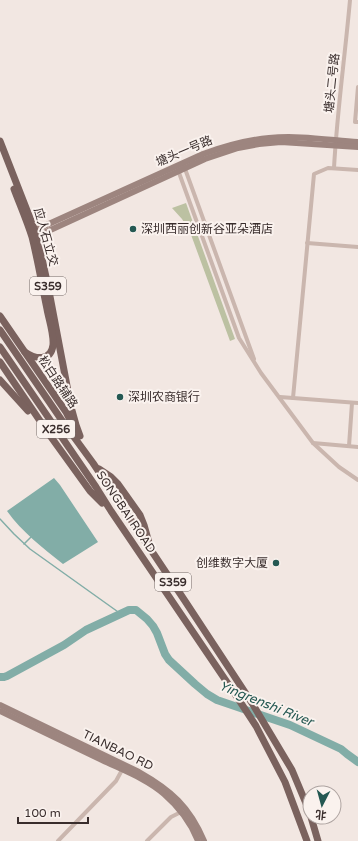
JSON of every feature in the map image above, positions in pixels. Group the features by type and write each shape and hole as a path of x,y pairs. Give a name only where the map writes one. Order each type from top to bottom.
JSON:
{"main road":[{"name":"应人石立交","path":"0,141 34,234 48,286 71,407 80,436"},
{"path":"0,151 34,234 52,335 52,350 46,356 41,358 30,356 25,352"},
{"name":"松白路辅路","path":"0,316 66,412 94,464"},
{"name":"SONGBAI ROAD","path":"0,330 63,422 94,464 252,703 292,770 302,794"},
{"name":"SONGBAI ROAD","path":"0,347 256,726 285,782 306,841"},
{"name":"S359","path":"0,362 90,491 111,511"},
{"name":"S359","path":"0,380 51,437"},
{"path":"313,825 318,841"}],"street":[{"name":"塘头二号路","path":"334,168 335,143 350,0"},
{"path":"358,87 355,122 358,122"},
{"name":"塘头一号路","path":"34,234 225,146 258,139 280,137 358,147"},
{"name":"塘头一号路","path":"335,143 358,142"},
{"path":"184,166 256,365"},
{"path":"294,398 314,174 328,168 358,170"},
{"path":"177,169 239,338 256,365 313,443 334,463 358,480"},
{"path":"307,243 358,247"},
{"path":"280,397 358,403"},
{"path":"349,446 352,403"},
{"path":"313,443 358,447"},
{"name":"TIANBAO RD","path":"0,705 157,782 182,804 204,841"},
{"name":"TIANBAO RD","path":"0,711 144,781 163,793 181,812 198,841"},
{"path":"58,841 116,780 122,770"},
{"path":"147,841 169,819 181,812"}],"green space":[{"path":"186,203 235,339 230,341 190,232 182,219 172,208"}],"water":[{"path":"54,478 98,542 63,564 26,533 7,511"}],"waterway":[{"path":"0,519 30,549 121,614"},
{"path":"24,544 31,537"},
{"name":"Yingrenshi River","path":"0,677 7,676 64,645 86,630 129,610 136,610 153,626 169,660 207,694 217,700 290,725 341,749 358,762"}],"place":[{"name":"深圳西丽创新谷亚朵酒店","path":"133,229"},
{"name":"深圳农商银行","path":"120,397"},
{"name":"创维数字大厦","path":"276,563"}]}
